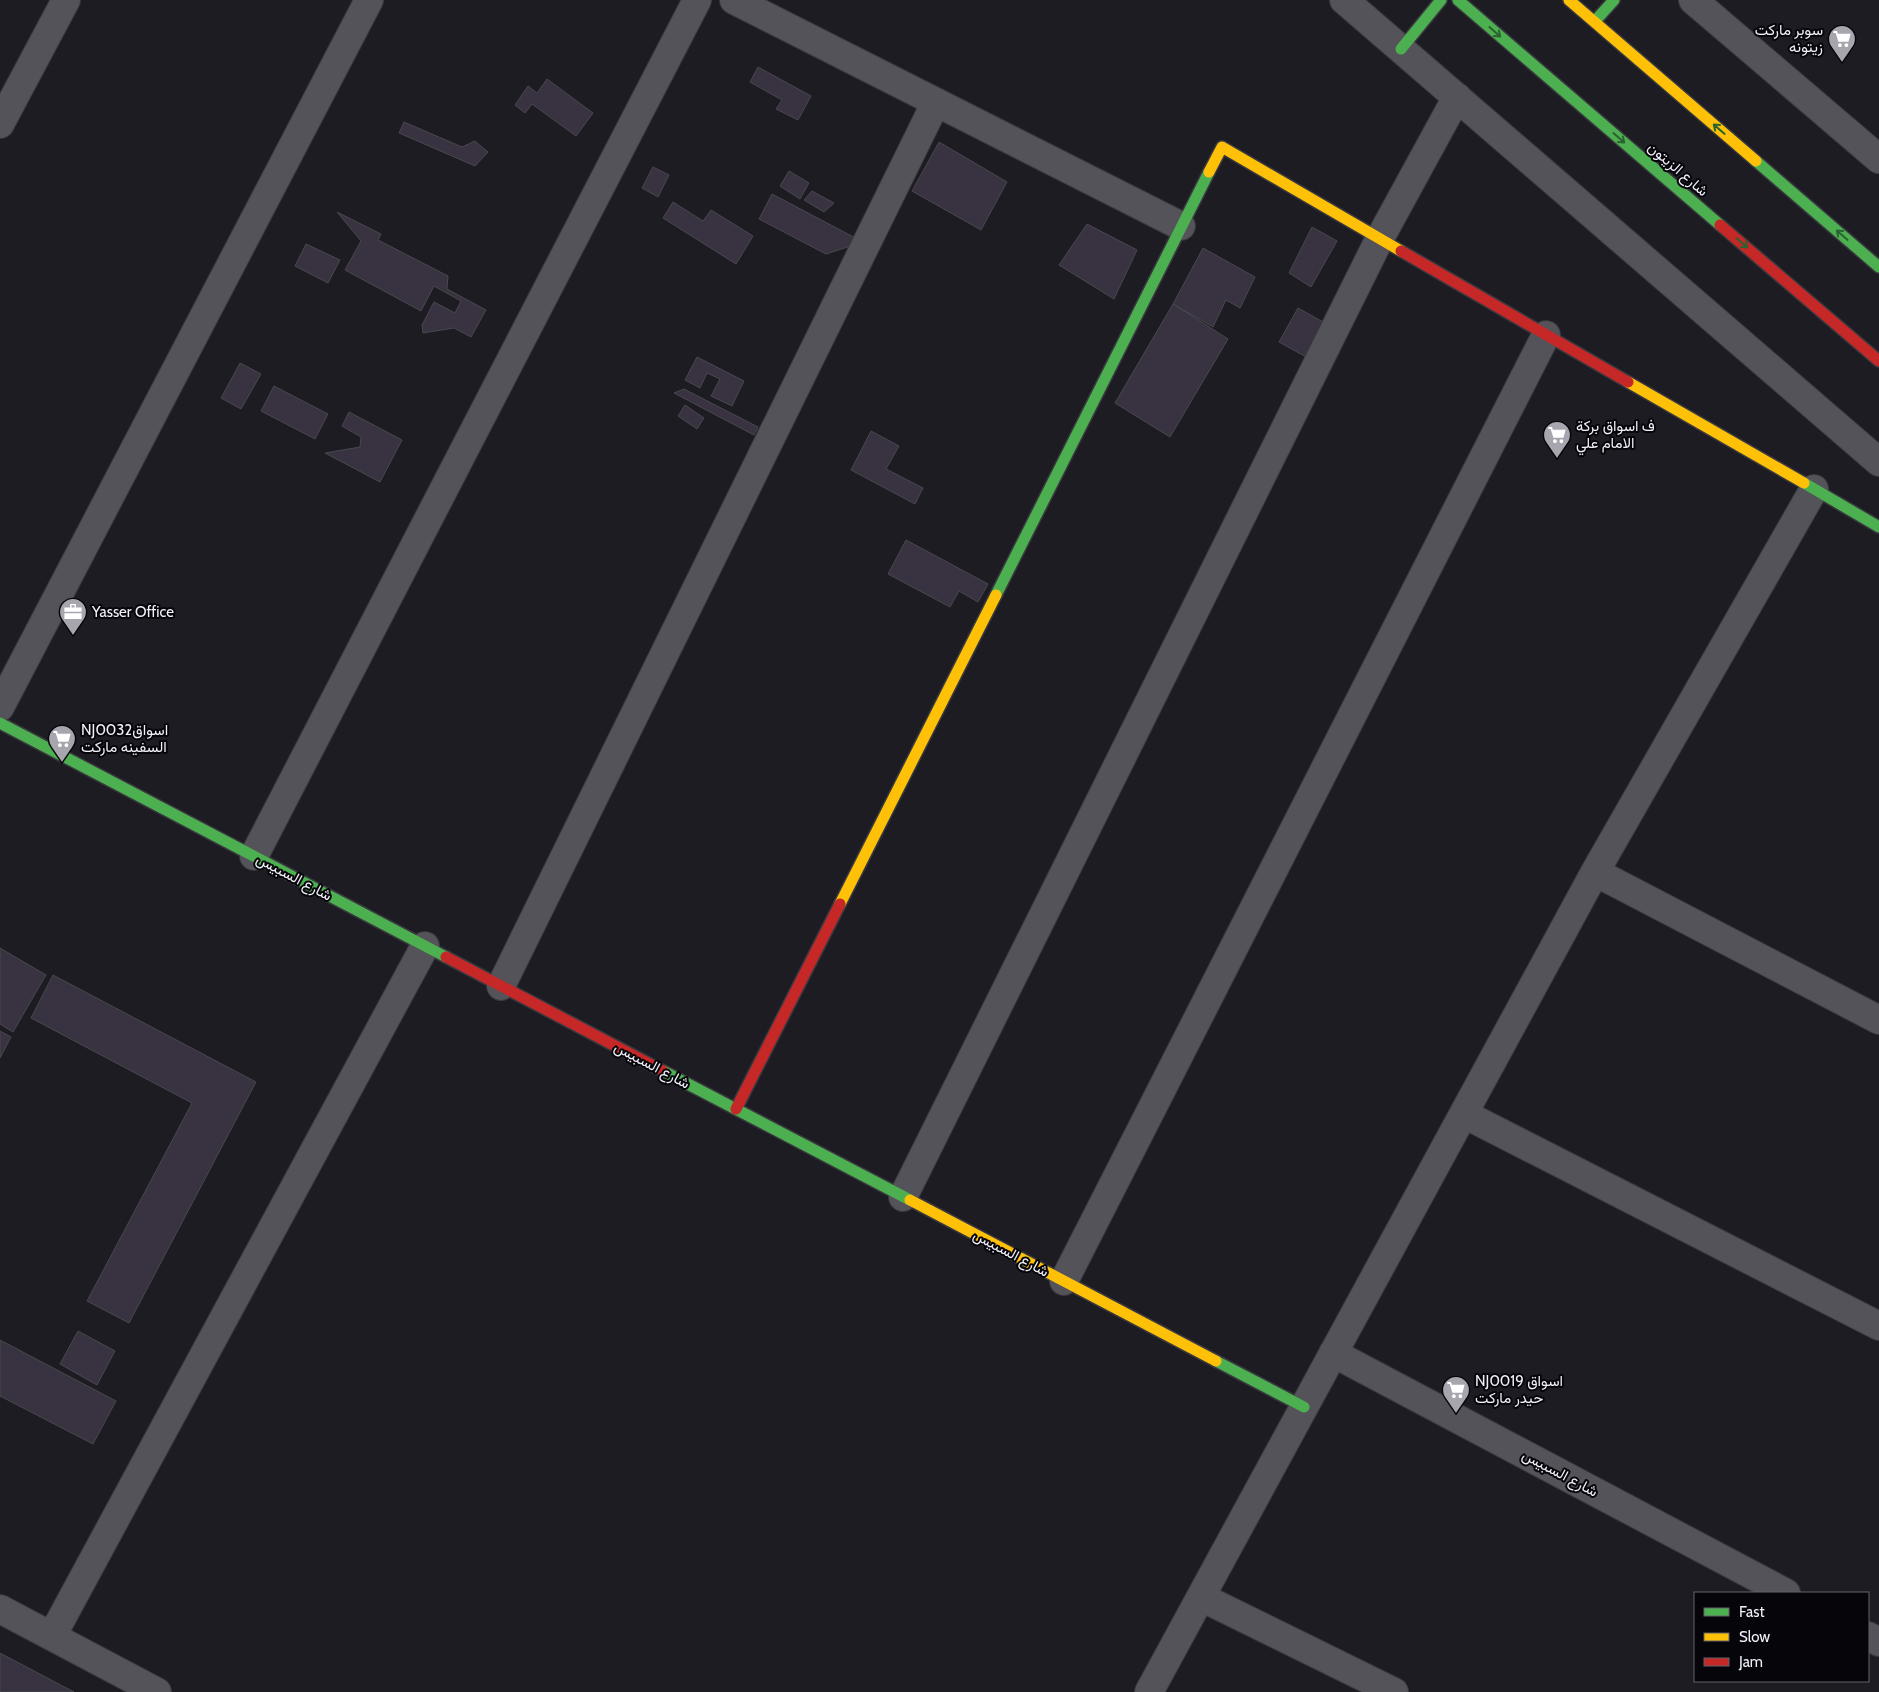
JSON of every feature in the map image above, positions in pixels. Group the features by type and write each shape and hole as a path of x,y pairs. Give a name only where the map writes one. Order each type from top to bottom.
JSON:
{"street":[{"path":"0,124 66,0"},
{"path":"0,707 369,0"},
{"path":"254,856 697,0"},
{"path":"734,0 1180,226"},
{"path":"1344,0 1879,462"},
{"path":"1401,49 1441,0"},
{"name":"شارع الزيتون","path":"1458,0 1879,361"},
{"path":"1569,0 1879,267"},
{"path":"1595,22 1614,0"},
{"path":"1693,0 1879,159"},
{"path":"903,1197 1380,238 1457,97"},
{"path":"501,986 936,102"},
{"path":"736,1109 1180,226 1222,147 1879,527"},
{"path":"1064,1281 1546,335"},
{"path":"1149,1692 1595,872 1814,489"},
{"name":"شارع السبيس","path":"0,723 1304,1408"},
{"path":"1595,872 1879,1020"},
{"path":"52,1636 425,946"},
{"path":"1464,1114 1879,1326"},
{"name":"شارع السبيس","path":"1333,1353 1784,1592"},
{"path":"1201,1597 1394,1692"},
{"path":"0,1609 157,1692"}],"building":[{"path":"758,67 811,96 798,120 776,109 782,100 750,82"},
{"path":"547,79 593,113 576,136 532,104 525,113 515,105 528,86 537,93"},
{"path":"404,122 462,147 475,141 488,152 475,166 399,133"},
{"path":"939,142 1007,182 981,230 912,191"},
{"path":"653,167 669,175 658,197 642,188"},
{"path":"789,171 809,183 800,199 780,186"},
{"path":"812,191 834,203 824,212 804,200"},
{"path":"772,194 863,242 826,254 759,219"},
{"path":"673,202 703,221 711,210 753,236 736,264 663,218"},
{"path":"337,212 381,234 378,240 448,276 447,289 486,310 471,337 454,328 423,333 422,325 434,302 455,313 461,301 434,286 421,311 345,270 361,241"},
{"path":"1087,224 1137,250 1114,299 1059,265"},
{"path":"1312,227 1337,241 1311,287 1289,273"},
{"path":"306,244 340,260 328,283 295,266"},
{"path":"1203,248 1255,277 1240,308 1226,300 1213,327 1173,304"},
{"path":"1173,304 1228,339 1170,437 1115,403"},
{"path":"1298,308 1325,323 1308,358 1279,342"},
{"path":"697,357 744,381 732,406 711,396 720,379 707,373 700,388 685,380"},
{"path":"240,363 261,374 241,409 221,398"},
{"path":"274,386 328,414 315,439 261,411"},
{"path":"684,389 758,427 754,435 674,393"},
{"path":"685,405 704,418 697,429 678,416"},
{"path":"349,412 402,440 380,482 325,453 360,447 361,437 342,426"},
{"path":"871,431 899,446 886,469 923,488 915,504 851,470"},
{"path":"906,540 988,584 978,602 959,591 950,607 888,574"},
{"path":"0,948 46,975 13,1032 0,1024"},
{"path":"53,975 256,1082 129,1323 87,1301 192,1103 31,1018"},
{"path":"0,1031 11,1037 0,1058"},
{"path":"78,1331 115,1351 97,1385 60,1364"},
{"path":"0,1340 116,1401 93,1444 0,1396"},
{"path":"0,1653 74,1692 0,1692"}],"traffic: fast":[{"path":"1401,49 1441,0"},
{"path":"1458,0 1720,225"},
{"path":"1595,21 1614,0"},
{"path":"1756,161 1879,267"},
{"path":"996,595 1209,172"},
{"path":"1804,483 1879,527"},
{"path":"0,723 446,957"},
{"path":"663,1071 910,1200"},
{"path":"1216,1361 1304,1407"}],"traffic: slow":[{"path":"1569,0 1756,161"},
{"path":"1209,172 1222,147 1401,251"},
{"path":"1628,382 1804,483"},
{"path":"840,904 996,595"},
{"path":"910,1200 1216,1361"}],"traffic: jam":[{"path":"1720,225 1879,361"},
{"path":"1401,251 1628,382"},
{"path":"736,1109 840,904"},
{"path":"446,957 663,1071"}],"place":[{"name":"سوبر ماركت زيتونه","path":"1842,63"},
{"name":"ف اسواق بركة الامام علي","path":"1557,459"},
{"name":"Yasser Office","path":"73,636"},
{"name":"NJ0032اسواق السفينه ماركت","path":"62,763"},
{"name":"NJ0019 اسواق حيدر ماركت","path":"1456,1414"}]}
